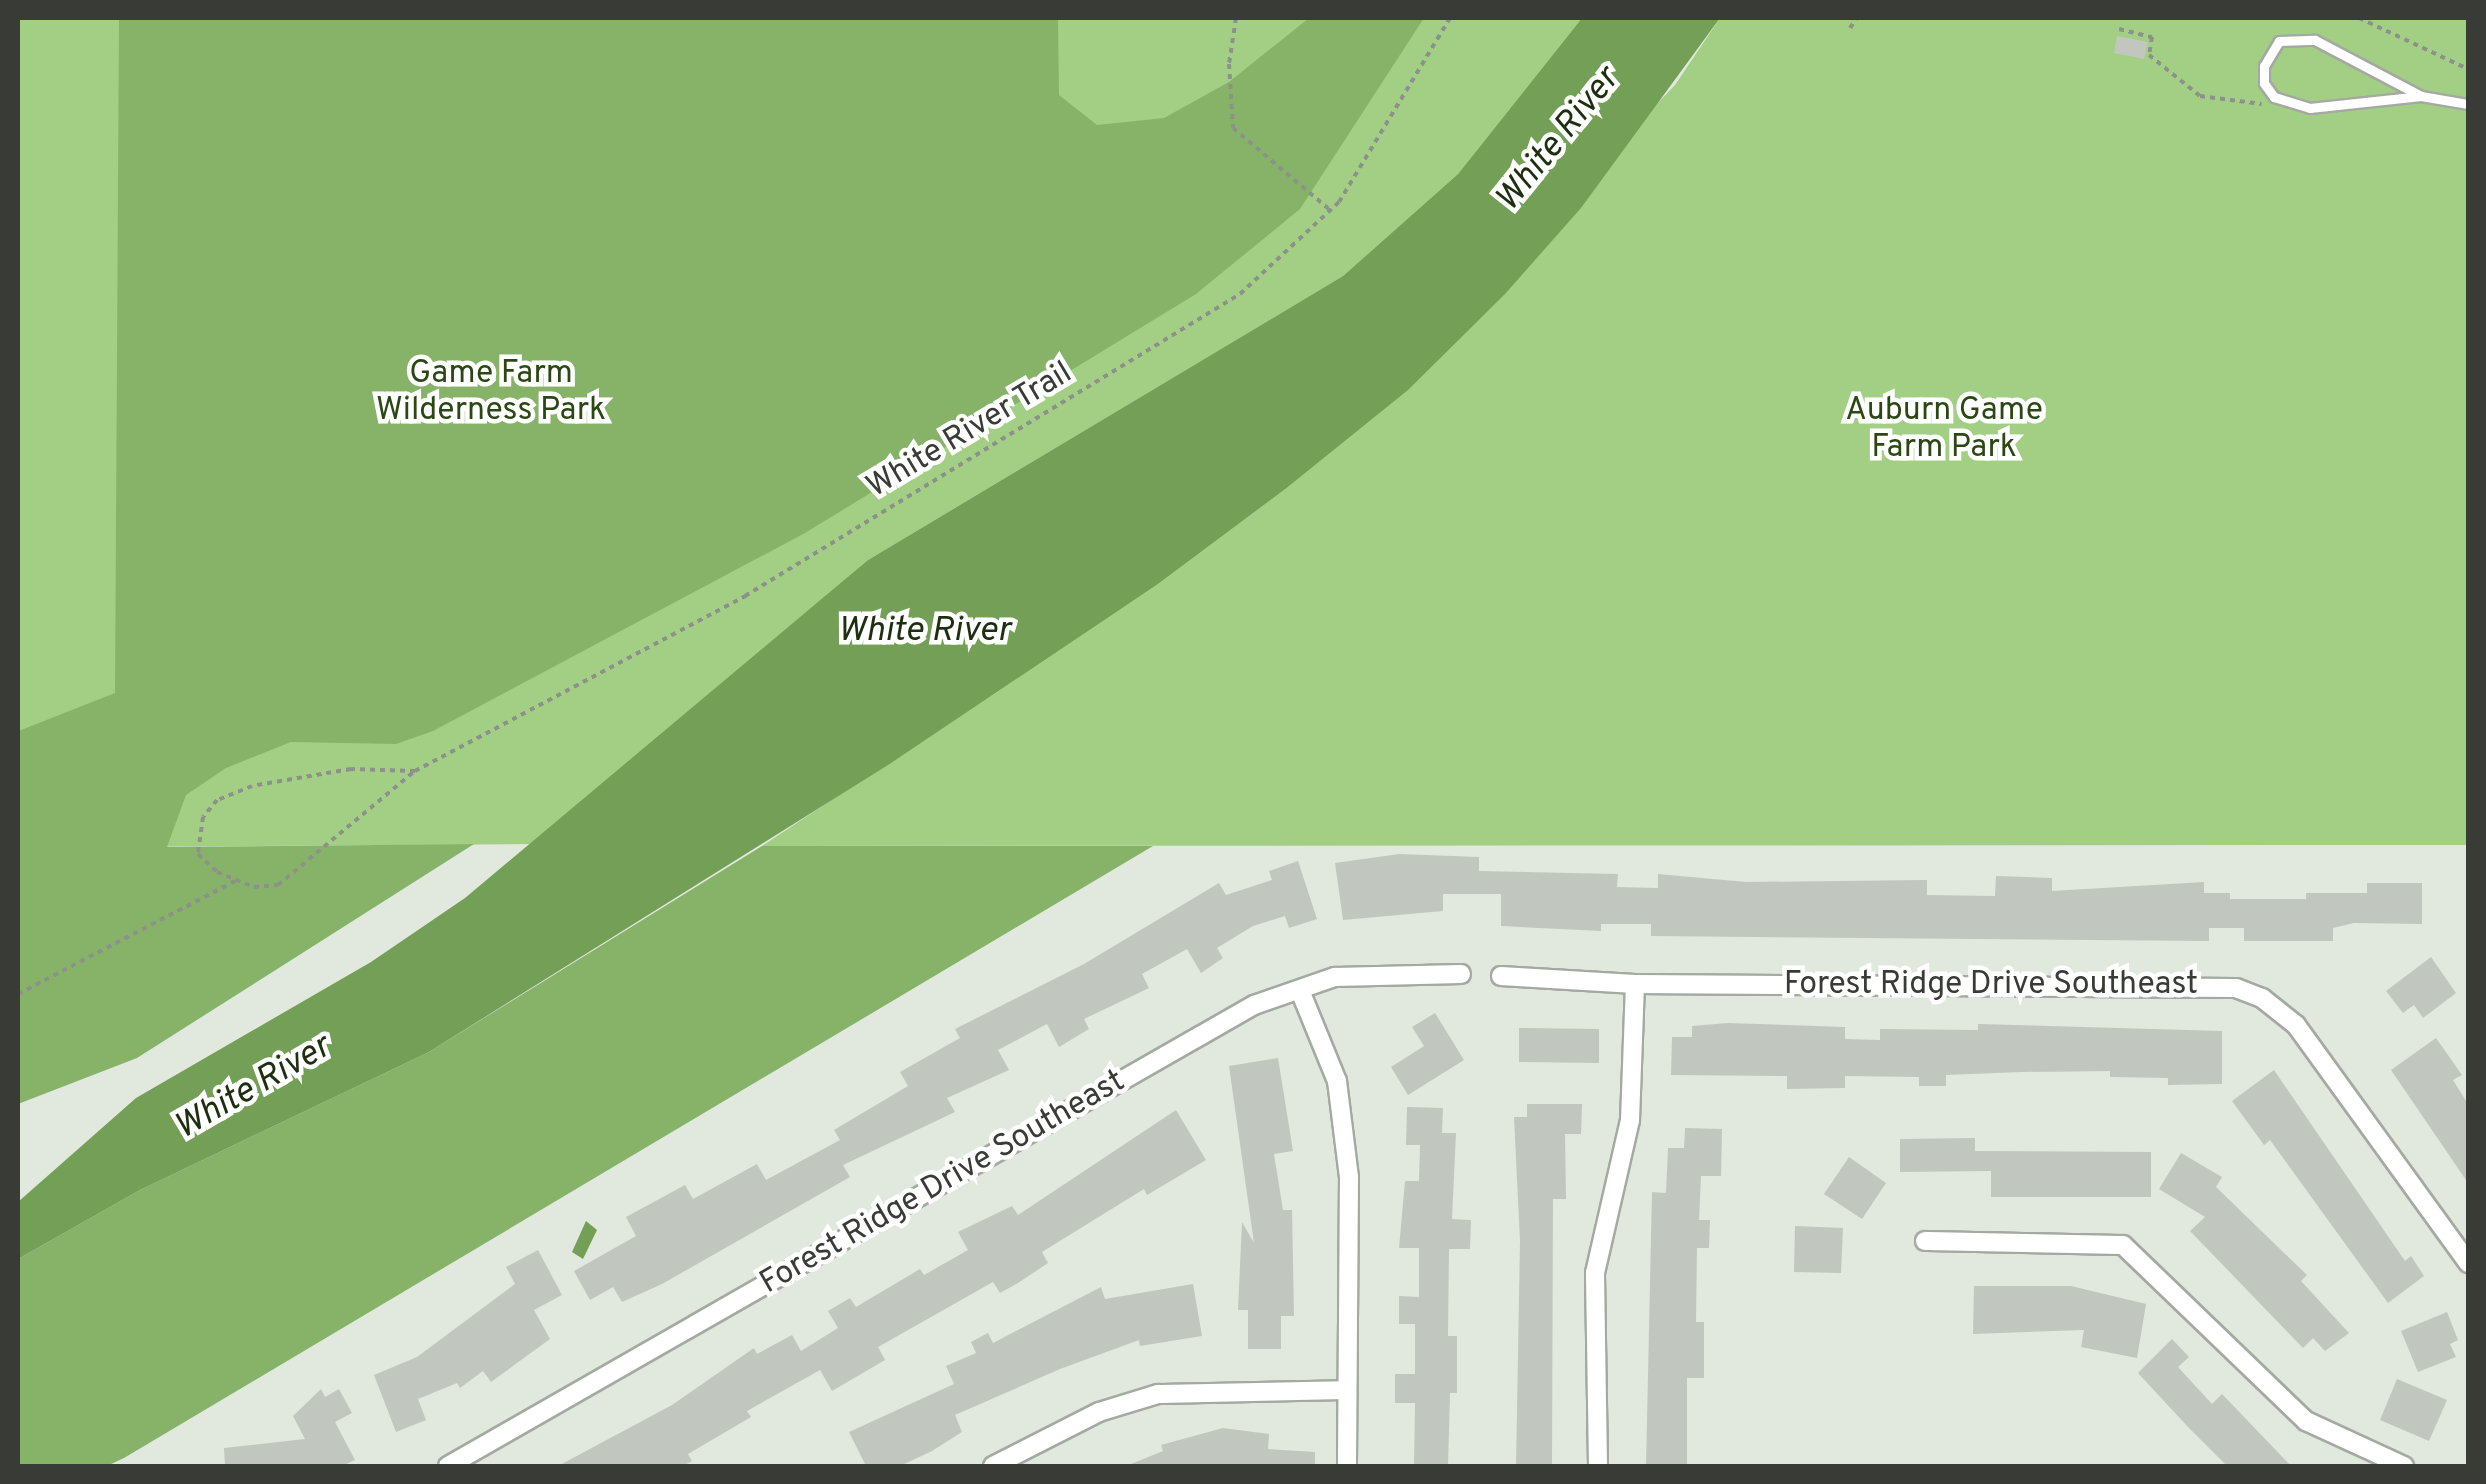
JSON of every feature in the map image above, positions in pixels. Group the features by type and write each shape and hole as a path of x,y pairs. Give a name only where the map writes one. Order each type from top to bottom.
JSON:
{"street":[{"name":"Forest Ridge Drive Southeast","path":"448,1466 1254,1005 1301,993 1335,978 1370,972 1461,974"},
{"name":"Forest Ridge Drive Southeast","path":"1501,976 1635,984 2236,988 2262,998 2296,1025 2468,1263"},
{"path":"1598,1466 1595,1273 1630,1120 1635,984"},
{"path":"1301,993 1338,1081 1345,1133 1346,1466"},
{"path":"1925,1241 2123,1245 2306,1421 2404,1466"},
{"path":"993,1466 1099,1412 1158,1394 1346,1390"}],"lane":[{"path":"2421,96 2315,40 2296,36 2269,52 2264,83 2274,97 2330,108 2421,96 2468,104"}],"path":[{"path":"1236,18 1229,64 1234,128 1331,211"},
{"name":"White River Trail","path":"415,772 310,773 218,800 203,816 198,854 237,880 278,885 415,772 744,596 1240,294 1331,211 1450,18"},
{"path":"1850,28 1856,18"},
{"path":"2359,18 2468,69"},
{"path":"2119,30 2152,37 2149,56 2200,96 2240,106 2274,97"},
{"path":"18,994 237,880"}],"green space":[{"name":"Game Farm Wilderness Park","path":"18,18 1582,18 1458,174 1343,276 868,560 537,844 114,847 114,694 18,731"},
{"name":"Game Farm Wilderness Park","path":"119,18 1058,18 1059,95 1097,125 1164,118 1229,82 1309,18 1424,18 1300,209 1196,294 805,533 433,731 396,744 291,742 226,768 186,795 167,847 474,844 137,1058 18,1104 18,731 115,693"},
{"name":"Auburn Game Farm Park","path":"1720,18 2468,18 2468,845 762,846 1158,584 1284,490 1675,85"},
{"path":"762,846 1153,846 124,1458 107,1466 18,1466 18,1259 140,1190 429,1052"}],"water":[{"name":"White River","path":"1582,18 1720,18 1581,208 1505,294 1408,390 1284,490 1158,584 888,765 429,1052 140,1190 18,1259 18,1202 136,1098 371,962 465,898 868,560 1343,276 1458,174"},
{"path":"586,1221 597,1230 583,1259 572,1252"}],"building":[{"path":"2117,36 2148,42 2144,59 2114,53"},
{"path":"1399,854 1479,857 1479,871 1618,874 1617,887 1658,888 1658,874 1746,882 1927,880 1927,895 1995,896 1996,876 2052,878 2052,891 2204,882 2204,893 2230,893 2230,899 2306,899 2306,893 2367,893 2367,883 2422,883 2422,924 2354,923 2333,928 2333,941 2244,941 2244,928 2209,928 2209,941 1651,936 1651,924 1601,924 1601,931 1501,926 1501,894 1443,894 1443,911 1343,920 1335,863"},
{"path":"1298,861 1317,919 1289,928 1285,916 1253,926 1217,948 1223,958 1201,973 1187,949 1142,974 1149,988 1084,1019 1089,1029 1059,1047 1047,1024 998,1050 1009,1070 947,1098 955,1112 843,1165 850,1177 662,1284 622,1302 613,1287 590,1300 574,1271 636,1236 626,1217 685,1185 693,1199 757,1164 766,1180 840,1140 834,1130 908,1086 900,1072 960,1038 955,1029 1084,964 1219,883 1226,895 1272,880 1269,871"},
{"path":"2431,957 2456,993 2423,1018 2414,1005 2403,1013 2386,991"},
{"path":"1435,1013 1464,1060 1408,1095 1391,1067 1424,1046 1412,1027"},
{"path":"1728,1023 1845,1027 1845,1039 1880,1040 1880,1029 1978,1030 1978,1024 2222,1031 2222,1084 2168,1085 2168,1078 2110,1077 2110,1071 2021,1072 1946,1075 1946,1086 1919,1086 1919,1077 1845,1076 1845,1088 1787,1089 1787,1076 1671,1075 1672,1037 1692,1037 1692,1026"},
{"path":"1519,1028 1599,1029 1599,1063 1519,1062"},
{"path":"2436,1038 2462,1075 2453,1080 2468,1104 2468,1183 2391,1070"},
{"path":"1278,1058 1293,1151 1274,1154 1283,1210 1292,1210 1294,1316 1281,1316 1281,1349 1248,1349 1248,1310 1238,1310 1242,1222 1254,1243 1229,1066"},
{"path":"2274,1070 2405,1261 2411,1256 2424,1276 2388,1303 2270,1140 2264,1145 2232,1101"},
{"path":"1527,1104 1582,1104 1581,1134 1565,1134 1566,1199 1553,1199 1552,1466 1516,1466 1520,1241 1514,1117 1527,1117"},
{"path":"1407,1107 1443,1108 1442,1133 1456,1133 1452,1219 1471,1220 1470,1249 1449,1249 1448,1336 1457,1336 1457,1393 1450,1393 1448,1466 1414,1466 1415,1403 1395,1403 1395,1374 1415,1374 1415,1324 1399,1324 1399,1296 1419,1297 1419,1248 1399,1248 1405,1181 1419,1181 1420,1145 1406,1145"},
{"path":"1176,1110 1206,1160 1147,1195 1144,1189 1042,1252 1048,1263 1018,1283 1000,1293 993,1282 878,1347 885,1360 832,1391 820,1370 747,1411 751,1417 688,1454 692,1461 683,1466 558,1466 672,1405 754,1348 757,1354 792,1335 801,1351 838,1328 828,1311 850,1298 856,1307 920,1269 924,1275 968,1250 958,1232 1012,1206 1018,1215"},
{"path":"1685,1128 1722,1129 1721,1176 1701,1176 1699,1220 1710,1220 1709,1248 1697,1248 1696,1322 1704,1322 1704,1378 1687,1378 1687,1466 1646,1466 1652,1192 1666,1193 1668,1148 1684,1148"},
{"path":"1975,1138 1975,1151 2151,1152 2151,1197 1991,1197 1991,1171 1900,1172 1900,1139"},
{"path":"2181,1153 2222,1177 2216,1187 2307,1275 2301,1281 2349,1333 2325,1351 2313,1338 2303,1348 2190,1231 2205,1217 2159,1189"},
{"path":"1849,1157 1886,1183 1862,1219 1824,1194"},
{"path":"1795,1226 1843,1228 1841,1273 1794,1272"},
{"path":"538,1250 562,1295 534,1310 550,1339 491,1382 483,1371 460,1388 457,1383 418,1399 426,1420 396,1432 374,1375 417,1357 515,1284 506,1267"},
{"path":"1193,1284 1202,1336 1140,1346 1139,1340 1060,1369 955,1415 962,1432 900,1466 866,1466 849,1432 954,1384 946,1366 976,1353 971,1342 988,1333 993,1343 1101,1287 1105,1299"},
{"path":"1974,1286 2071,1286 2146,1304 2137,1358 2081,1347 2084,1330 1973,1334"},
{"path":"2447,1312 2458,1340 2450,1344 2456,1357 2418,1372 2401,1331"},
{"path":"2172,1339 2189,1357 2178,1367 2212,1404 2222,1394 2291,1466 2227,1466 2188,1427 2138,1373"},
{"path":"2397,1379 2447,1400 2429,1441 2380,1420"},
{"path":"321,1389 325,1397 339,1389 352,1413 335,1422 355,1460 342,1466 225,1466 224,1448 305,1439 293,1416"},
{"path":"1223,1428 1269,1434 1268,1449 1315,1452 1315,1466 1126,1466 1163,1451 1161,1445"}]}
